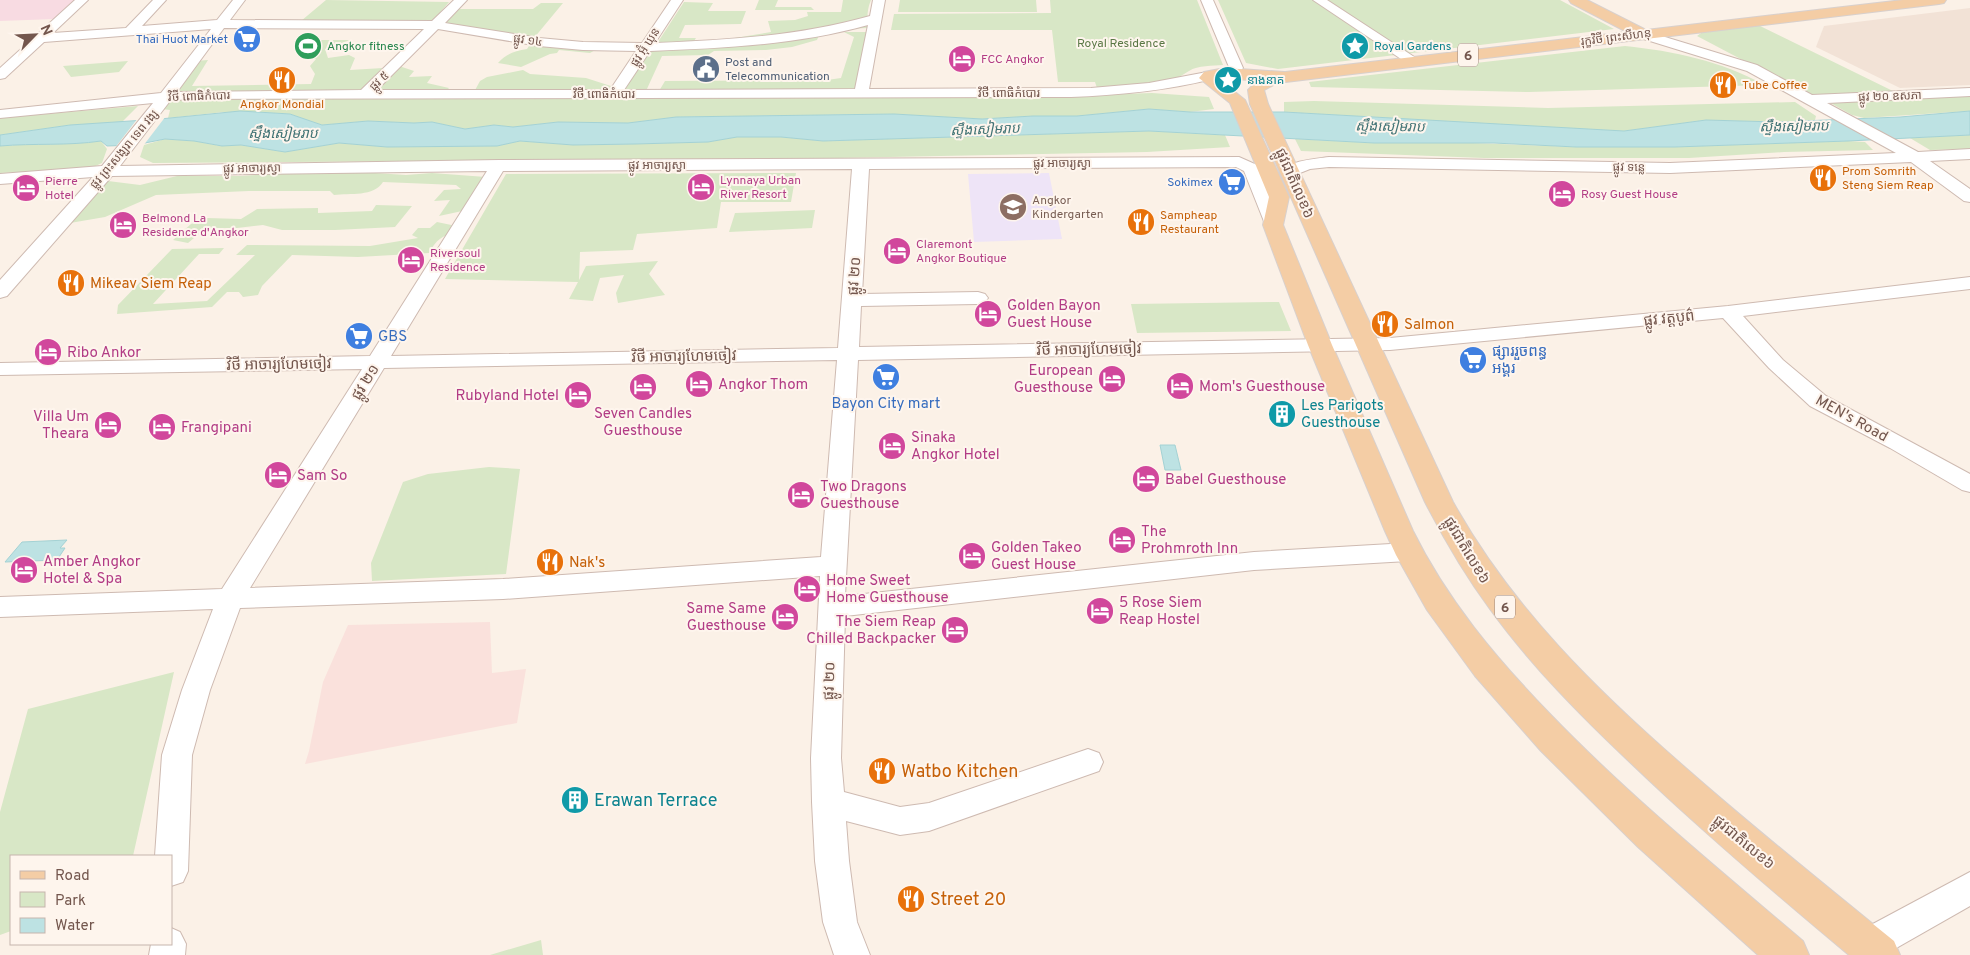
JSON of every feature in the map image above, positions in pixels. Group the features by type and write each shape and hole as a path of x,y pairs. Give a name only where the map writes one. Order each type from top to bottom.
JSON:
{"main road":[{"path":"1576,0 1642,34"},
{"name":"រុក្ខវិថី ព្រះសីហនុ","path":"1294,76 1939,0"},
{"name":"6","path":"1207,76 1217,73 1294,76"},
{"name":"ផ្លូវជាតិលេខ៦","path":"1231,73 1246,80 1257,100 1276,156 1368,345 1452,528 1480,573 1545,656 1658,766 1740,839 1874,950"},
{"name":"ផ្លូវជាតិលេខ៦","path":"1207,76 1208,81 1234,97 1276,156 1279,197 1273,225"},
{"name":"6","path":"1257,100 1256,90 1261,84 1294,76"},
{"path":"1273,225 1320,345 1408,552 1453,624 1489,670 1548,734 1617,804 1789,955"}],"street":[{"path":"0,75 43,38 82,0"},
{"path":"132,30 160,0"},
{"name":"ផ្លូវ ព្រះសង្ឃរា ទេព វង្ស","path":"0,292 124,151 239,0"},
{"name":"ផ្លូវ ៥","path":"365,94 461,0"},
{"name":"ផ្លូវ អ៊ុំ ឃុន","path":"614,94 676,0"},
{"path":"861,94 879,0"},
{"path":"1207,0 1236,68 1231,73"},
{"path":"1320,0 1326,0"},
{"path":"1320,0 1415,62"},
{"name":"ផ្លូវ ១៤","path":"43,38 221,24 436,25 539,42 583,46 646,46 716,44 781,38 873,24"},
{"path":"1692,29 1692,35 1698,40 1912,155 1970,197"},
{"path":"1642,34 1752,68"},
{"name":"វិថី ពោធិកំបោរ","path":"0,114 167,96 1105,92 1158,87 1207,76"},
{"name":"ផ្លូវ ២០ ឧសភា","path":"1810,99 1970,92"},
{"name":"ផ្លូវ ទន្លេ","path":"1276,156 1300,167 1322,163 1670,168 1912,155 1970,154"},
{"name":"ផ្លូវ អាចារ្យស្វា","path":"0,179 107,171 499,165 1239,162 1251,168 1273,225"},
{"name":"ផ្លូវ ២០","path":"852,955 840,922 832,861 826,750 833,607 833,566 861,164"},
{"name":"ផ្លូវ ២១","path":"172,855 177,755 196,690 230,599 499,165"},
{"name":"ផ្លូវ វត្តបូព៌","path":"1368,345 1728,312 1970,283"},
{"path":"852,300 978,298"},
{"name":"MEN's Road","path":"1728,312 1776,364 1818,401 1970,484"},
{"name":"វិថី អាចារ្យហែមចៀវ","path":"0,369 1368,345"},
{"path":"833,607 1254,561 1408,552"},
{"path":"0,607 503,589 833,566"},
{"path":"828,802 900,821 929,818 1088,762"},
{"path":"1874,950 1970,888"}],"shaded area":[{"path":"0,0 75,0 55,19 0,21"},
{"path":"1970,8 1970,85 1900,88 1816,47 1824,26"},
{"name":"Angkor Kindergarten","path":"1049,173 1062,239 974,242 968,174"},
{"path":"490,622 492,673 526,669 517,723 305,764 323,682 348,625"}],"green space":[{"path":"326,0 449,2 433,21 301,21"},
{"path":"759,0 778,0 775,7 811,7 814,10 755,10"},
{"path":"843,0 871,0 868,28 704,43 771,32 768,21 795,20 808,16 807,12 841,12"},
{"path":"900,0 1036,0 1037,12 898,12"},
{"name":"Royal Residence","path":"1050,0 1197,0 1223,65 1193,69 1174,79 1159,83 1097,88 1095,82 1058,82 1052,30 891,30 894,14 1051,13"},
{"name":"Royal Gardens","path":"1218,0 1560,0 1614,29 1278,69 1246,63"},
{"path":"684,2 713,3 708,11 746,11 741,24 685,25 679,38 696,38 692,44 656,45"},
{"path":"541,3 563,3 534,38 443,23 458,9 533,9"},
{"path":"1756,24 1897,93 1811,96 1697,36 1704,31"},
{"path":"844,32 867,32 856,90 659,91 665,81 827,80 841,78 854,37"},
{"path":"820,33 817,40 792,47 766,50 714,51 708,55 662,56 646,91 623,90 651,49"},
{"path":"321,40 350,40 325,49 328,58 349,55 355,58 350,70 383,68 360,92 171,94 196,61 208,60 192,86 311,84 315,74 310,66 316,59 307,57"},
{"path":"531,43 597,49 590,53 559,50 557,53 550,54 521,67 498,63 511,53 527,49"},
{"path":"1625,46 1697,58 1731,69 1765,85 1529,92 1311,87 1309,82"},
{"path":"128,61 119,72 71,77 63,66"},
{"path":"398,65 414,71 409,77 432,76 427,83 449,88 445,92 372,92"},
{"path":"523,70 530,74 586,78 614,87 610,92 474,92 480,81 487,77"},
{"path":"1152,93 1209,97 1214,109 1190,112 1149,109 1077,116 982,119 894,114 676,117 628,123 558,122 513,127 494,125 465,129 432,122 368,121 322,125 290,114 274,113 224,112 168,118 170,110 162,109 170,98 1092,95"},
{"path":"1970,95 1970,111 1864,118 1852,115 1827,101"},
{"path":"1314,101 1548,108 1795,102 1816,116 1815,120 1777,122 1706,120 1624,131 1284,112 1284,102"},
{"path":"138,106 122,122 70,125 0,135 0,118"},
{"path":"1149,131 1225,135 1230,147 1147,152 838,158 153,163 140,157 144,145 165,139 194,141 221,146 241,145 285,152 339,143 387,147 497,146 520,141 573,145 708,142 736,137 781,137 823,141"},
{"path":"1970,135 1970,149 1930,150 1910,138"},
{"path":"1295,139 1374,143 1473,143 1576,147 1675,147 1848,141 1865,142 1873,150 1784,152 1689,158 1484,158 1301,151"},
{"path":"101,141 107,149 102,163 89,169 0,173 0,146"},
{"path":"330,170 406,175 432,173 486,177 467,210 439,216 450,200 434,201 444,190 461,189 456,185 383,182 379,187 368,192 334,195 330,191 249,191 156,195 105,217 70,223 86,200 108,181 140,185 177,176 241,176"},
{"path":"796,173 791,202 721,202 717,228 637,234 633,250 580,252 579,280 586,266 658,261 649,274 665,295 618,303 616,293 624,275 600,278 593,301 569,299 578,282 445,279 506,174"},
{"path":"376,205 412,206 395,227 282,230 263,225 237,228 206,228 188,243 173,240 191,224 207,218 241,219 257,209 318,208 318,213 372,211"},
{"path":"815,210 812,228 729,232 735,213"},
{"path":"437,222 461,227 456,233 440,239 429,253 358,257 292,255 262,286 258,295 243,297 239,292 227,292 212,307 117,314 118,305 172,249 224,248 219,254 199,254 153,304 207,301 255,255 236,255 247,245 370,246 418,238 412,235 418,228 430,228"},
{"path":"1279,302 1291,331 1137,333 1131,304"},
{"path":"489,467 520,469 506,574 372,581 371,563 403,482 428,474"},
{"path":"174,672 133,855 10,855 10,931 0,935 0,812 28,709"},
{"path":"541,940 543,955 490,955"}],"water":[{"name":"ស្ទឹងសៀមរាប","path":"1149,109 1190,112 1284,112 1624,131 1706,120 1777,122 1900,117 1970,111 1970,135 1675,147 1576,147 1494,143 1374,143 1149,131 823,141 781,137 737,137 708,142 573,145 520,141 497,146 387,147 339,143 285,152 241,145 222,146 194,141 165,139 135,145 107,146 101,141 0,146 0,135 70,125 240,111 290,114 322,125 368,121 432,122 465,129 494,125 513,127 558,122 628,123 676,117 894,114 982,119 1077,116"},
{"path":"1160,445 1175,445 1181,470 1165,470"},
{"path":"67,540 60,548 65,548 57,560 5,562 22,542"}],"pier":[{"path":"166,116 143,146 114,149 138,118"}],"place":[{"name":"Thai Huot Market","path":"247,39"},
{"name":"Angkor fitness","path":"308,46"},
{"name":"Royal Gardens","path":"1355,46"},
{"name":"FCC Angkor","path":"962,59"},
{"name":"Post and Telecommunication","path":"706,69"},
{"name":"Angkor Mondial","path":"282,80"},
{"name":"នាងនាគ","path":"1228,80"},
{"name":"Tube Coffee","path":"1723,85"},
{"name":"Prom Somrith Steng Siem Reap","path":"1823,178"},
{"name":"Sokimex","path":"1232,182"},
{"name":"Lynnaya Urban River Resort","path":"701,187"},
{"name":"Pierre Hotel","path":"26,188"},
{"name":"Rosy Guest House","path":"1562,194"},
{"name":"Angkor Kindergarten","path":"1013,207"},
{"name":"Sampheap Restaurant","path":"1141,222"},
{"name":"Belmond La Residence d'Angkor","path":"123,225"},
{"name":"Claremont Angkor Boutique","path":"897,251"},
{"name":"Riversoul Residence","path":"411,260"},
{"name":"Mikeav Siem Reap","path":"71,283"},
{"name":"Golden Bayon Guest House","path":"988,314"},
{"name":"Salmon","path":"1385,324"},
{"name":"GBS","path":"359,336"},
{"name":"Ribo Ankor","path":"48,352"},
{"name":"ផ្សាររួចពន្ធ អង្គរ","path":"1473,360"},
{"name":"Bayon City mart","path":"886,377"},
{"name":"European Guesthouse","path":"1112,379"},
{"name":"Angkor Thom","path":"699,384"},
{"name":"Mom's Guesthouse","path":"1180,386"},
{"name":"Seven Candles Guesthouse","path":"643,387"},
{"name":"Rubyland Hotel","path":"578,395"},
{"name":"Les Parigots Guesthouse","path":"1282,414"},
{"name":"Villa Um Theara","path":"108,425"},
{"name":"Frangipani","path":"162,427"},
{"name":"Sinaka Angkor Hotel","path":"892,446"},
{"name":"Sam So","path":"278,475"},
{"name":"Babel Guesthouse","path":"1146,479"},
{"name":"Two Dragons Guesthouse","path":"801,495"},
{"name":"The Prohmroth Inn","path":"1122,540"},
{"name":"Golden Takeo Guest House","path":"972,556"},
{"name":"Nak's","path":"550,562"},
{"name":"Amber Angkor Hotel & Spa","path":"24,570"},
{"name":"Home Sweet Home Guesthouse","path":"807,589"},
{"name":"5 Rose Siem Reap Hostel","path":"1100,611"},
{"name":"Same Same Guesthouse","path":"785,617"},
{"name":"The Siem Reap Chilled Backpacker","path":"955,630"},
{"name":"Watbo Kitchen","path":"882,771"},
{"name":"Erawan Terrace","path":"575,800"},
{"name":"Street 20","path":"911,899"}]}
